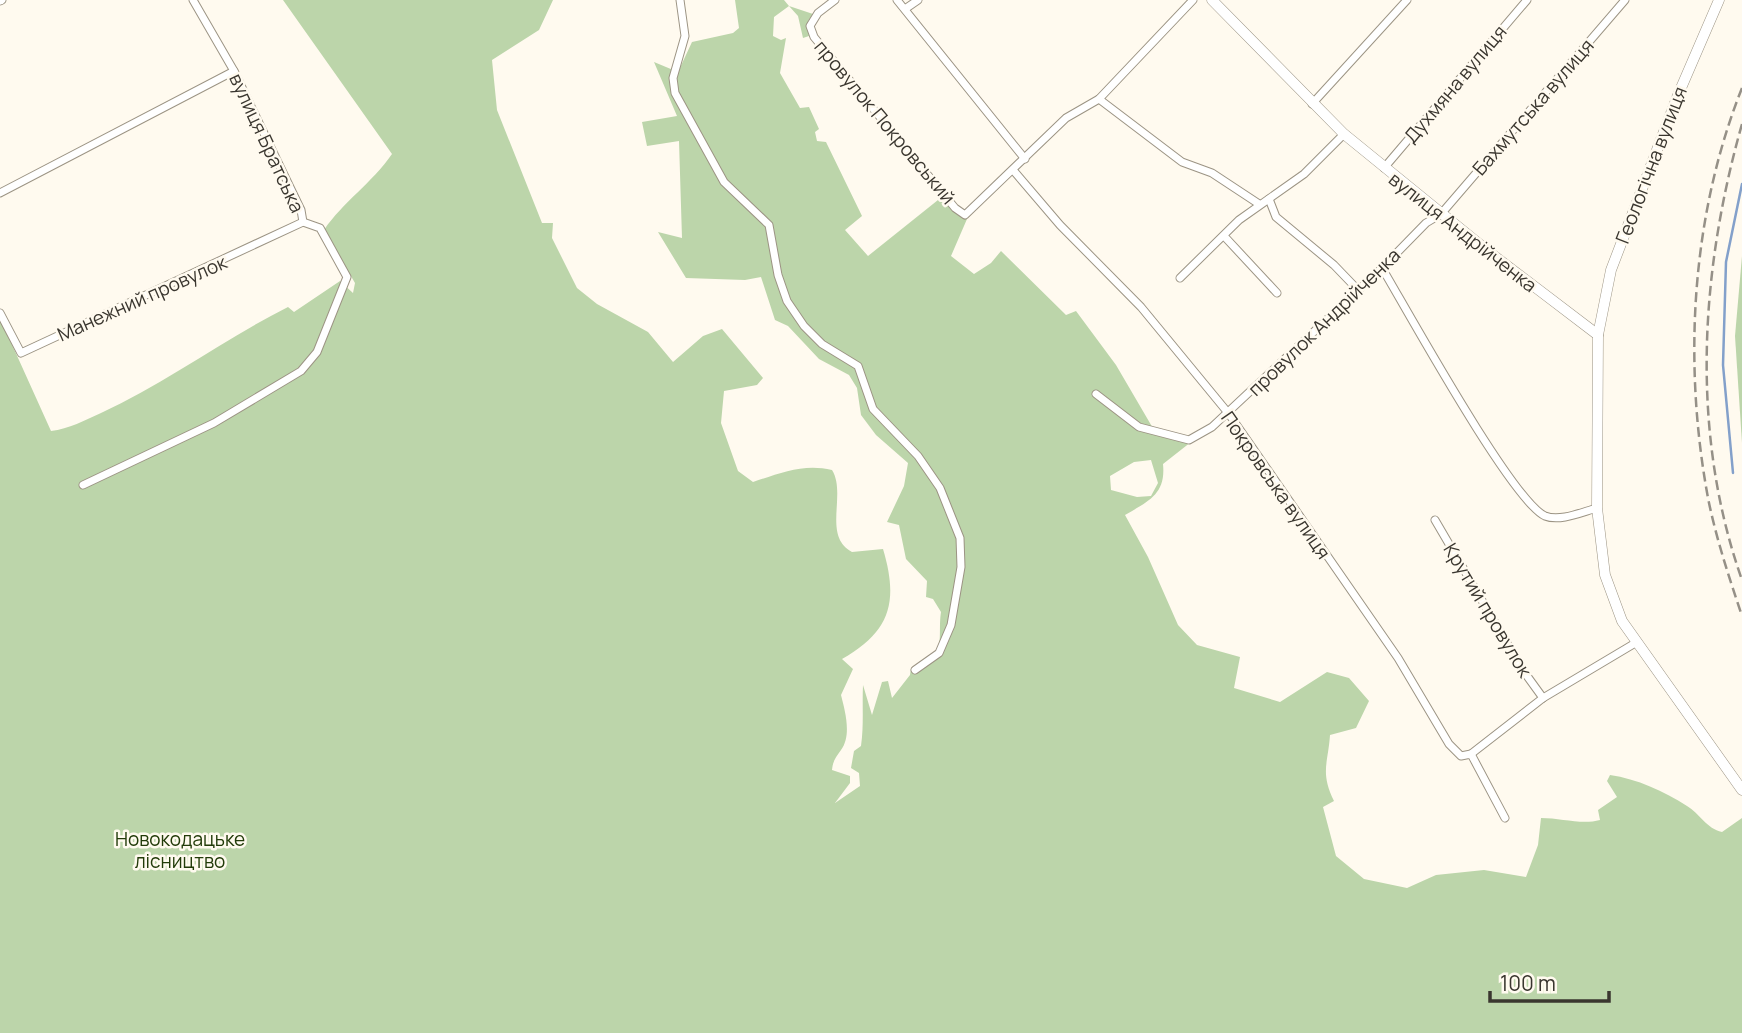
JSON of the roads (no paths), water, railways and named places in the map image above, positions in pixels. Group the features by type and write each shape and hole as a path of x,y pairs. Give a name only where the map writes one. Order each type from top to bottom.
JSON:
{"street":[{"name":"вулиця Братська","path":"83,485 214,423 301,371 317,352 347,277 320,228 303,222 301,211 233,71 193,0"},
{"path":"680,0 684,47 673,78 680,103 724,182 769,225 778,275 787,301 804,326 822,344 858,366 867,397 879,419 918,456 940,488 954,519 960,538 961,567 951,625 939,653 915,670"},
{"name":"провулок Покровський","path":"835,0 818,13 810,26 814,37 955,208 965,215 1013,170"},
{"path":"897,0 1024,159"},
{"path":"905,9 918,0"},
{"path":"1013,170 1066,118 1099,99 1193,0"},
{"name":"вулиця Андрійченка","path":"1212,0 1344,134 1441,214 1598,335"},
{"path":"1312,104 1407,0"},
{"name":"Духмяна вулиця","path":"1384,168 1527,0"},
{"name":"Бахмутська вулиця","path":"1441,214 1625,0"},
{"name":"Геологічна вулиця","path":"1598,335 1611,270 1678,95 1719,0"},
{"path":"0,192 233,71"},
{"path":"1099,99 1182,162 1212,173 1259,204"},
{"path":"1180,278 1259,204 1304,174 1344,134"},
{"name":"Покровська вулиця","path":"1013,170 1060,225 1141,307 1229,414 1398,659 1449,744 1461,756 1471,754 1505,818"},
{"path":"1269,199 1276,217 1334,265 1359,291"},
{"name":"провулок Андрійченка","path":"1096,394 1139,427 1189,440 1229,414 1359,291 1426,223 1441,214"},
{"name":"Манежний провулок","path":"0,313 21,353 303,222"},
{"path":"1224,236 1277,293"},
{"path":"1382,268 1510,477 1540,513 1556,518 1597,508"},
{"path":"1598,335 1597,508 1605,575 1612,598 1622,621 1742,790"},
{"name":"Крутий провулок","path":"1435,520 1522,669 1543,698"},
{"name":"Крутий провулок","path":"1471,754 1543,698 1637,642"}],"waterway":[{"path":"1733,473 1723,365 1726,262 1742,184"}],"railway":[{"path":"1742,88 1725,137 1702,238 1694,343 1700,447 1708,498 1742,616"},
{"path":"1742,124 1717,237 1707,352 1708,410 1714,468 1725,524 1742,580"}],"park label":[{"name":"Новокодацьке лісництво","path":"180,850"}]}
